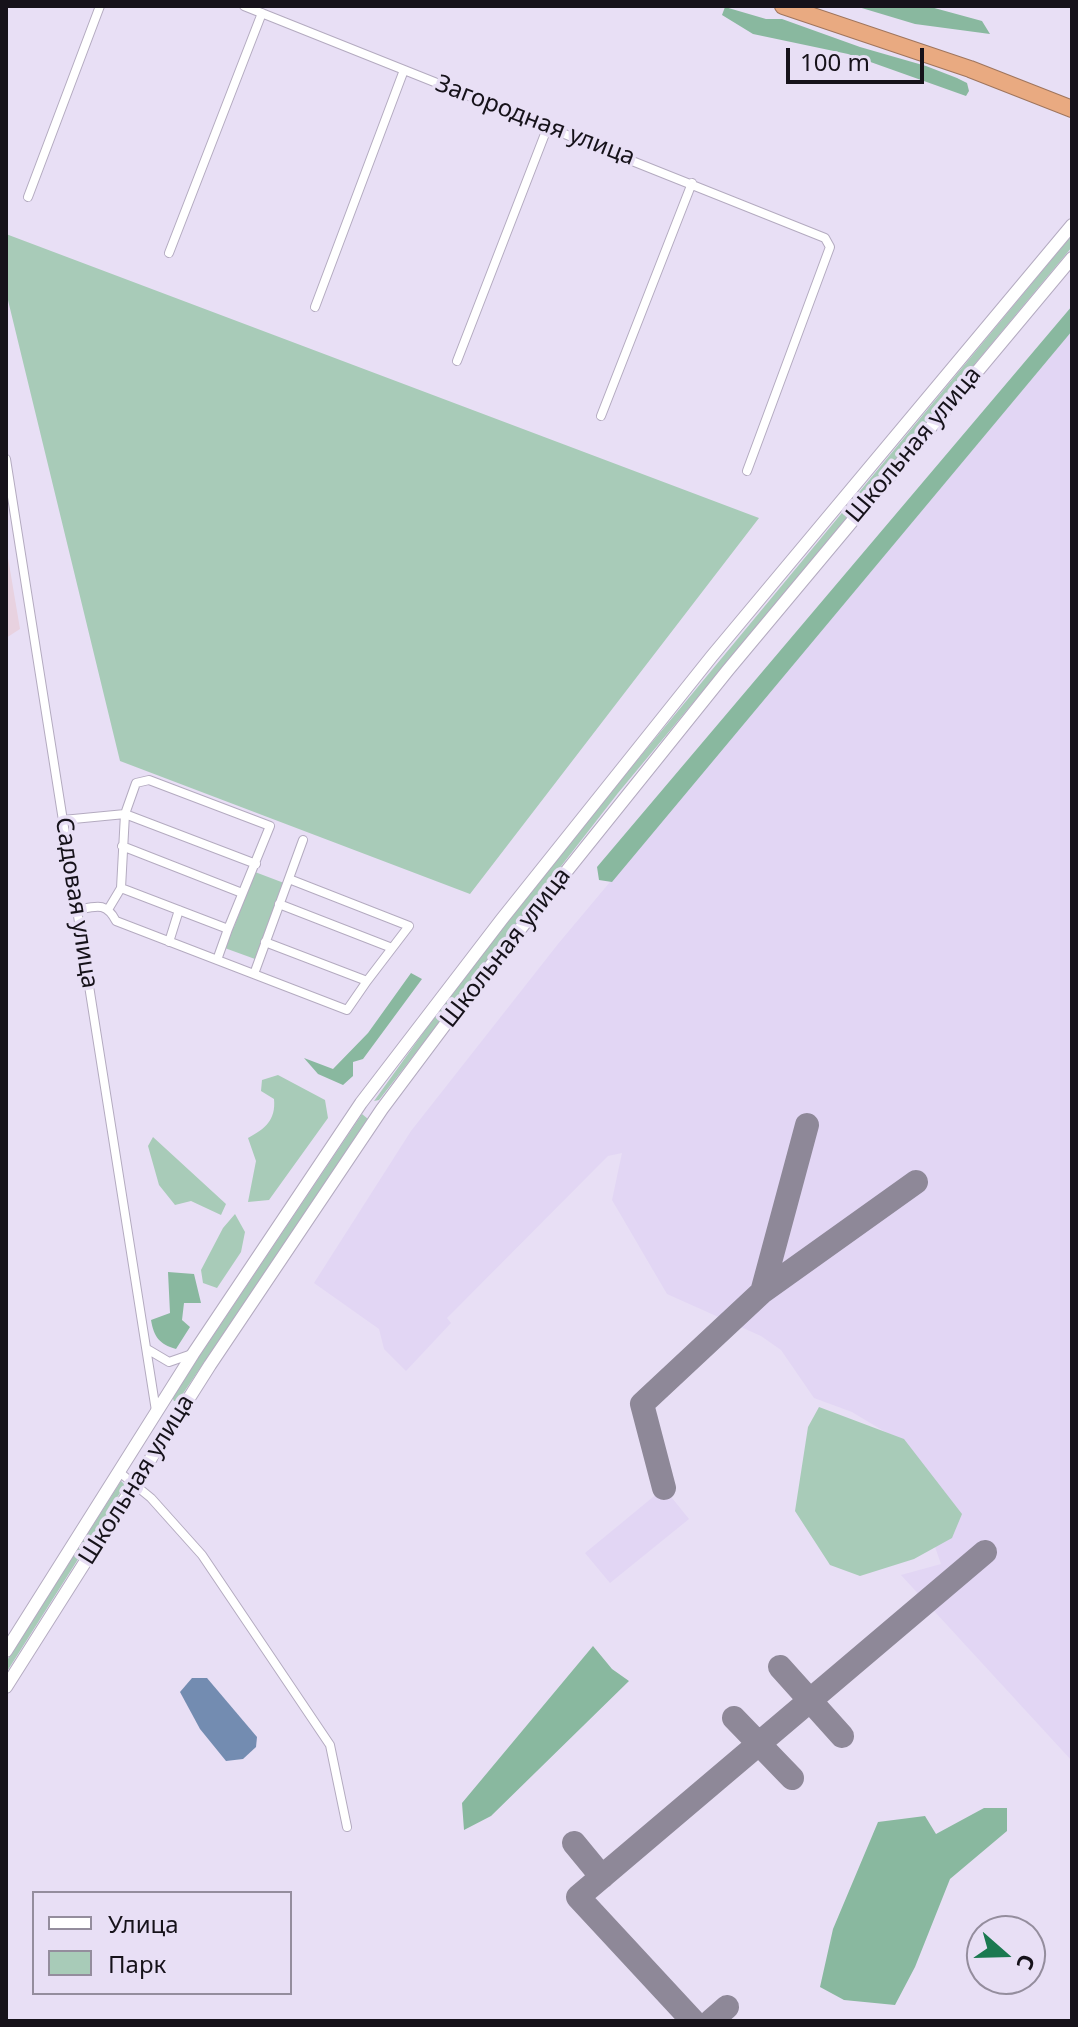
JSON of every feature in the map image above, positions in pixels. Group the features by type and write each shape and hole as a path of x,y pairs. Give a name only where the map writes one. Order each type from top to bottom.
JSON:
{"highway":[{"path":"783,6 970,69 1072,109"},
{"path":"812,6 939,48 1072,99"}],"main road":[{"name":"Школьная улица","path":"6,1651 193,1354 361,1103 493,930 712,656 1072,225"},
{"name":"Школьная улица","path":"6,1687 173,1423 377,1116 468,994 728,670 1072,258"},
{"path":"361,1103 377,1116"},
{"path":"156,1412 173,1423"}],"street":[{"path":"28,197 100,6"},
{"name":"Загородная улица","path":"244,6 825,238 830,247 747,471"},
{"path":"169,253 262,13"},
{"path":"315,307 404,70"},
{"path":"457,361 548,126"},
{"path":"601,416 692,183"},
{"name":"Садовая улица","path":"6,459 156,1412"},
{"path":"109,908 121,888 125,814 136,783 149,780 270,826 217,960"},
{"path":"63,820 125,814 256,864"},
{"path":"254,974 303,840"},
{"path":"122,846 242,893"},
{"path":"77,910 109,908 116,921 347,1010 409,926 289,879"},
{"path":"121,888 228,929"},
{"path":"279,904 392,948"},
{"path":"169,942 179,910"},
{"path":"265,942 367,981"},
{"path":"146,1348 169,1362 193,1354"},
{"name":"Школьная улица","path":"118,1471 135,1482 202,1555 330,1745 347,1827"}],"shaded area":[{"path":"1072,331 1072,1761 901,1575 941,1564 897,1439 852,1412 814,1398 781,1350 761,1336 667,1294 612,1200 622,1153 608,1156 447,1318 451,1323 406,1371 384,1349 379,1329 314,1283 411,1131 558,944"},
{"path":"6,546 20,629 6,638"},
{"path":"664,1488 689,1519 610,1583 585,1553"}],"green space":[{"path":"855,6 927,6 982,21 990,34 915,24"},
{"path":"725,7 766,19 782,19 860,47 926,66 967,83 969,91 966,96 848,54 753,34 722,15"},
{"path":"6,234 759,518 470,894 120,761 6,292"},
{"path":"1072,235 1072,247 618,793 379,1100 374,1101 457,986 615,787"},
{"path":"1072,306 1072,331 612,882 599,880 597,867"},
{"path":"255,872 284,883 255,959 222,947 230,926 234,927"},
{"path":"411,973 422,979 363,1059 353,1062 353,1076 343,1085 318,1074 304,1058 333,1069 368,1033"},
{"path":"278,1075 325,1100 328,1118 269,1200 248,1202 256,1161 248,1138 264,1127 273,1113 274,1099 261,1091 262,1080"},
{"path":"362,1114 368,1119 178,1401 174,1401 172,1397"},
{"path":"153,1137 226,1204 221,1215 191,1201 175,1205 159,1185 148,1146"},
{"path":"235,1214 245,1232 241,1252 217,1288 203,1283 201,1270 223,1228"},
{"path":"168,1272 194,1274 201,1303 184,1303 182,1320 190,1327 176,1349 158,1339 151,1320 170,1313"},
{"path":"819,1407 904,1439 962,1514 952,1538 914,1559 860,1576 830,1565 795,1511 808,1427"},
{"path":"121,1481 125,1485 6,1673 6,1662"},
{"path":"593,1646 612,1669 629,1681 491,1816 464,1830 462,1803"},
{"path":"984,1808 1007,1808 1007,1831 950,1879 915,1967 895,2005 844,2000 820,1987 833,1929 878,1822 925,1816 936,1834"}],"water":[{"path":"192,1678 207,1678 257,1737 256,1747 243,1759 226,1761 200,1729 180,1692"}],"taxiway":[{"path":"762,1292 807,1125"},
{"path":"664,1488 642,1404 762,1292 916,1182"},
{"path":"693,2021 578,1897 985,1552"},
{"path":"780,1667 842,1736"},
{"path":"734,1718 792,1778"},
{"path":"574,1843 602,1877"},
{"path":"711,2021 727,2007"}]}
